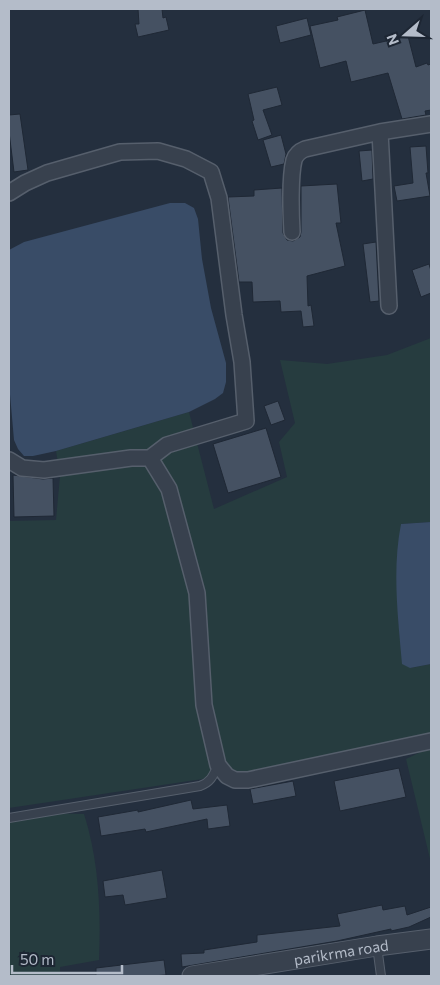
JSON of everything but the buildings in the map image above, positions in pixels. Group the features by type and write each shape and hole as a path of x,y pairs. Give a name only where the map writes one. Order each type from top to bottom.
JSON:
{"street":[{"path":"292,232 294,158 299,152 380,132 431,124"},
{"path":"380,132 389,306"},
{"path":"9,193 47,173 120,152 158,150 186,159 211,172 219,198 242,362 246,421 167,445 150,458 131,458 44,470 22,468 9,460"},
{"path":"150,458 169,489 197,593 204,705 218,765 227,776 236,780 248,780 431,741"},
{"name":"parikrma road","path":"192,976 272,970 377,946 431,939"}],"lane":[{"path":"9,818 200,786 208,783 218,765"},
{"path":"377,946 381,976"}],"green space":[{"path":"431,338 431,522 401,524 398,612 400,640 410,668 431,664 431,734 256,771 9,808 9,521 56,520 60,476 56,451 189,412 214,509 287,477 279,442 295,423 280,360 327,364 387,355"},
{"path":"431,747 431,863 406,759"},
{"path":"39,813 84,814 93,850 98,886 99,960 60,967 60,976 9,976 9,818"}],"water":[{"path":"170,203 185,203 194,208 198,219 202,259 211,308 226,363 226,382 223,393 189,412 56,451 24,456 14,440 9,383 9,250 24,242"},
{"path":"431,522 431,664 410,668 402,664 396,576 398,541 401,524"}]}
